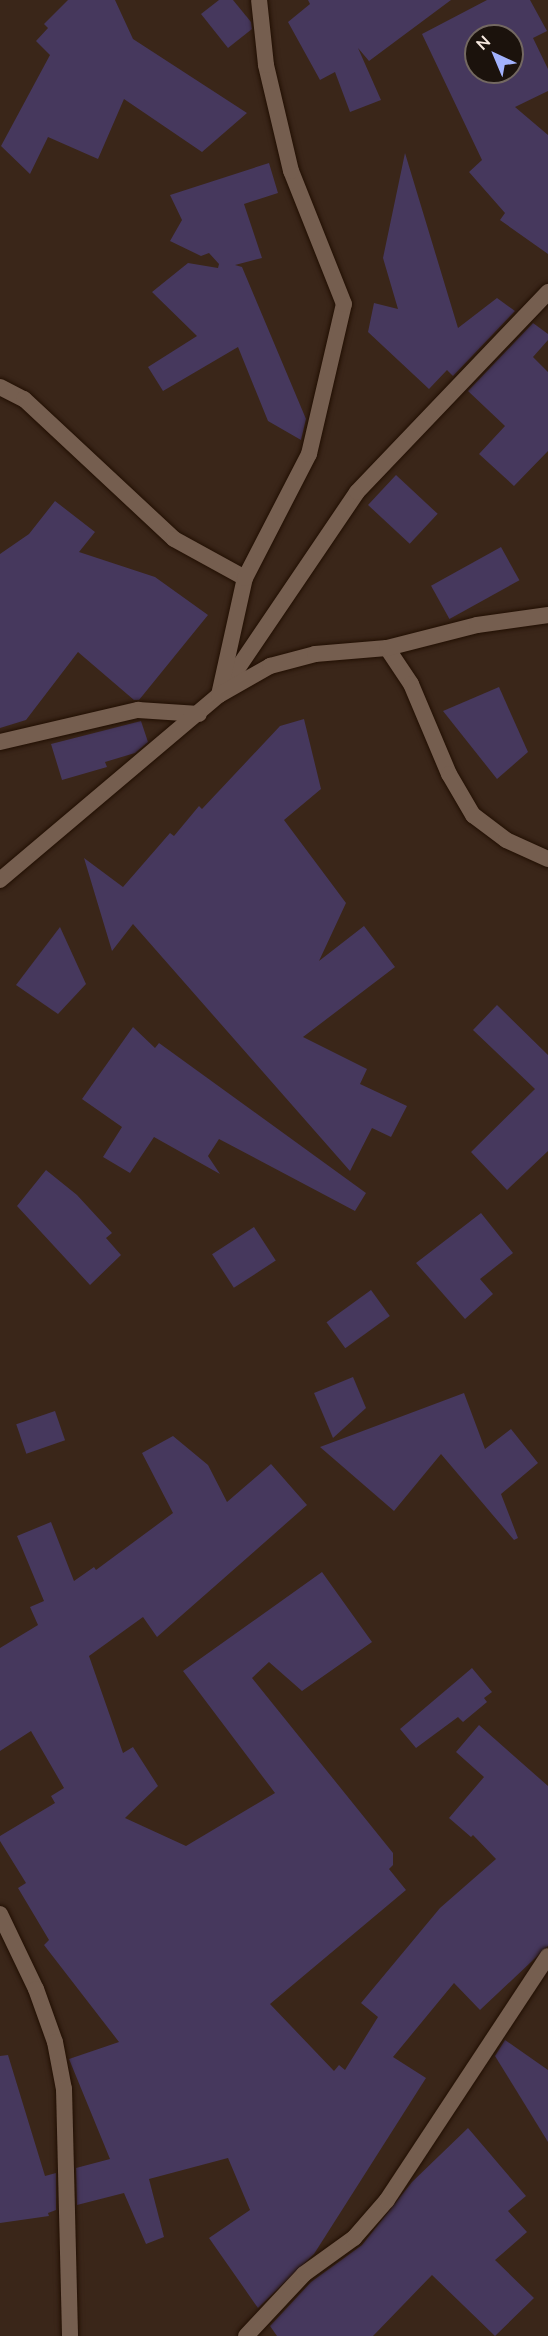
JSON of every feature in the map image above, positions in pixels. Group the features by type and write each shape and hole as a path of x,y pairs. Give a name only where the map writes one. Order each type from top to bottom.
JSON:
{"street":[{"path":"219,695 245,578 309,454 344,304 291,171 266,65 259,0"},
{"path":"0,880 219,695 357,492 548,292"},
{"path":"0,387 24,399 174,539 245,578"},
{"path":"219,695 270,666 315,654 387,648 477,625 548,615"},
{"path":"387,648 411,684 449,774 473,815 506,840 548,859"},
{"path":"0,742 138,710 199,714"},
{"path":"0,1914 36,1989 55,2042 64,2089 70,2336"},
{"path":"246,2336 304,2274 354,2238 387,2200 548,1956"}],"building":[{"path":"68,0 115,0 133,39 247,113 202,152 124,99 98,159 48,137 30,174 1,146 50,55 36,41 48,28 44,24"},
{"path":"219,0 233,0 251,22 252,29 228,48 201,14"},
{"path":"308,0 451,0 369,61 358,48 381,100 350,112 335,72 320,80 288,22 310,4"},
{"path":"487,0 530,0 547,31 533,38 548,69 548,91 515,107 548,135 548,254 500,220 505,213 469,172 482,160 422,34"},
{"path":"405,153 458,328 497,298 515,311 453,376 447,370 429,389 368,332 374,303 398,309 383,258"},
{"path":"269,163 278,193 244,204 262,258 235,265 242,267 306,419 301,440 268,421 238,347 163,391 148,367 197,336 152,292 188,263 218,268 219,264 209,253 201,256 170,241 182,220 170,195"},
{"path":"533,323 548,334 548,340 533,357 548,372 548,451 514,486 479,454 505,426 468,391"},
{"path":"396,475 438,514 410,544 368,505"},
{"path":"55,501 95,532 79,552 155,577 208,615 139,700 134,700 78,652 26,720 0,728 0,554 29,534"},
{"path":"501,547 519,580 449,619 431,586"},
{"path":"499,687 528,752 497,779 443,711"},
{"path":"304,719 321,789 284,820 346,903 319,961 364,926 395,967 303,1037 367,1069 360,1084 407,1106 391,1137 372,1128 350,1171 133,924 112,951 84,858 123,887 170,833 174,836 199,806 202,809 280,726"},
{"path":"141,721 148,742 135,753 105,762 107,767 62,780 51,744"},
{"path":"60,927 86,984 58,1014 16,985"},
{"path":"497,1005 548,1055 548,1151 507,1190 471,1152 535,1089 473,1030"},
{"path":"133,1027 155,1048 159,1043 366,1193 355,1211 219,1139 208,1156 220,1174 154,1137 130,1173 103,1157 122,1127 82,1099"},
{"path":"46,1170 77,1195 112,1233 106,1238 121,1255 90,1285 17,1206"},
{"path":"481,1213 513,1253 480,1279 493,1294 465,1319 416,1263"},
{"path":"254,1227 276,1261 234,1288 212,1254"},
{"path":"371,1290 390,1316 345,1348 327,1322"},
{"path":"353,1377 366,1408 333,1438 314,1393"},
{"path":"464,1393 485,1449 511,1429 538,1463 501,1494 518,1538 514,1540 441,1454 394,1511 320,1447"},
{"path":"55,1411 65,1440 26,1454 16,1424"},
{"path":"173,1436 208,1465 227,1502 271,1464 307,1505 157,1637 143,1617 89,1656 123,1753 133,1747 158,1786 125,1818 186,1846 275,1793 183,1671 322,1572 372,1642 302,1691 269,1662 252,1678 393,1853 393,1865 389,1869 406,1890 270,2004 334,2071 339,2065 345,2070 378,2017 361,2003 440,1908 496,1859 473,1835 471,1837 449,1818 484,1777 456,1752 479,1725 548,1786 548,1946 480,2010 454,1983 393,2057 426,2078 314,2254 258,2308 209,2238 250,2210 228,2158 149,2179 164,2237 146,2244 124,2193 77,2205 76,2168 110,2159 69,2059 119,2042 44,1945 49,1940 18,1888 26,1883 0,1841 0,1836 55,1803 51,1796 64,1788 31,1731 0,1751 0,1648 38,1625 30,1607 44,1601 17,1536 51,1522 74,1581 94,1567 96,1570 173,1513 142,1453"},
{"path":"472,1668 492,1692 484,1698 487,1702 463,1722 458,1717 416,1748 400,1729"},
{"path":"505,2040 548,2070 548,2142 495,2056"},
{"path":"8,2055 45,2176 56,2173 56,2210 48,2213 49,2216 0,2223 0,2056"},
{"path":"468,2128 526,2196 508,2211 527,2232 495,2260 534,2298 495,2336 432,2275 373,2336 277,2336 270,2326 311,2282 362,2245 412,2182"}]}
